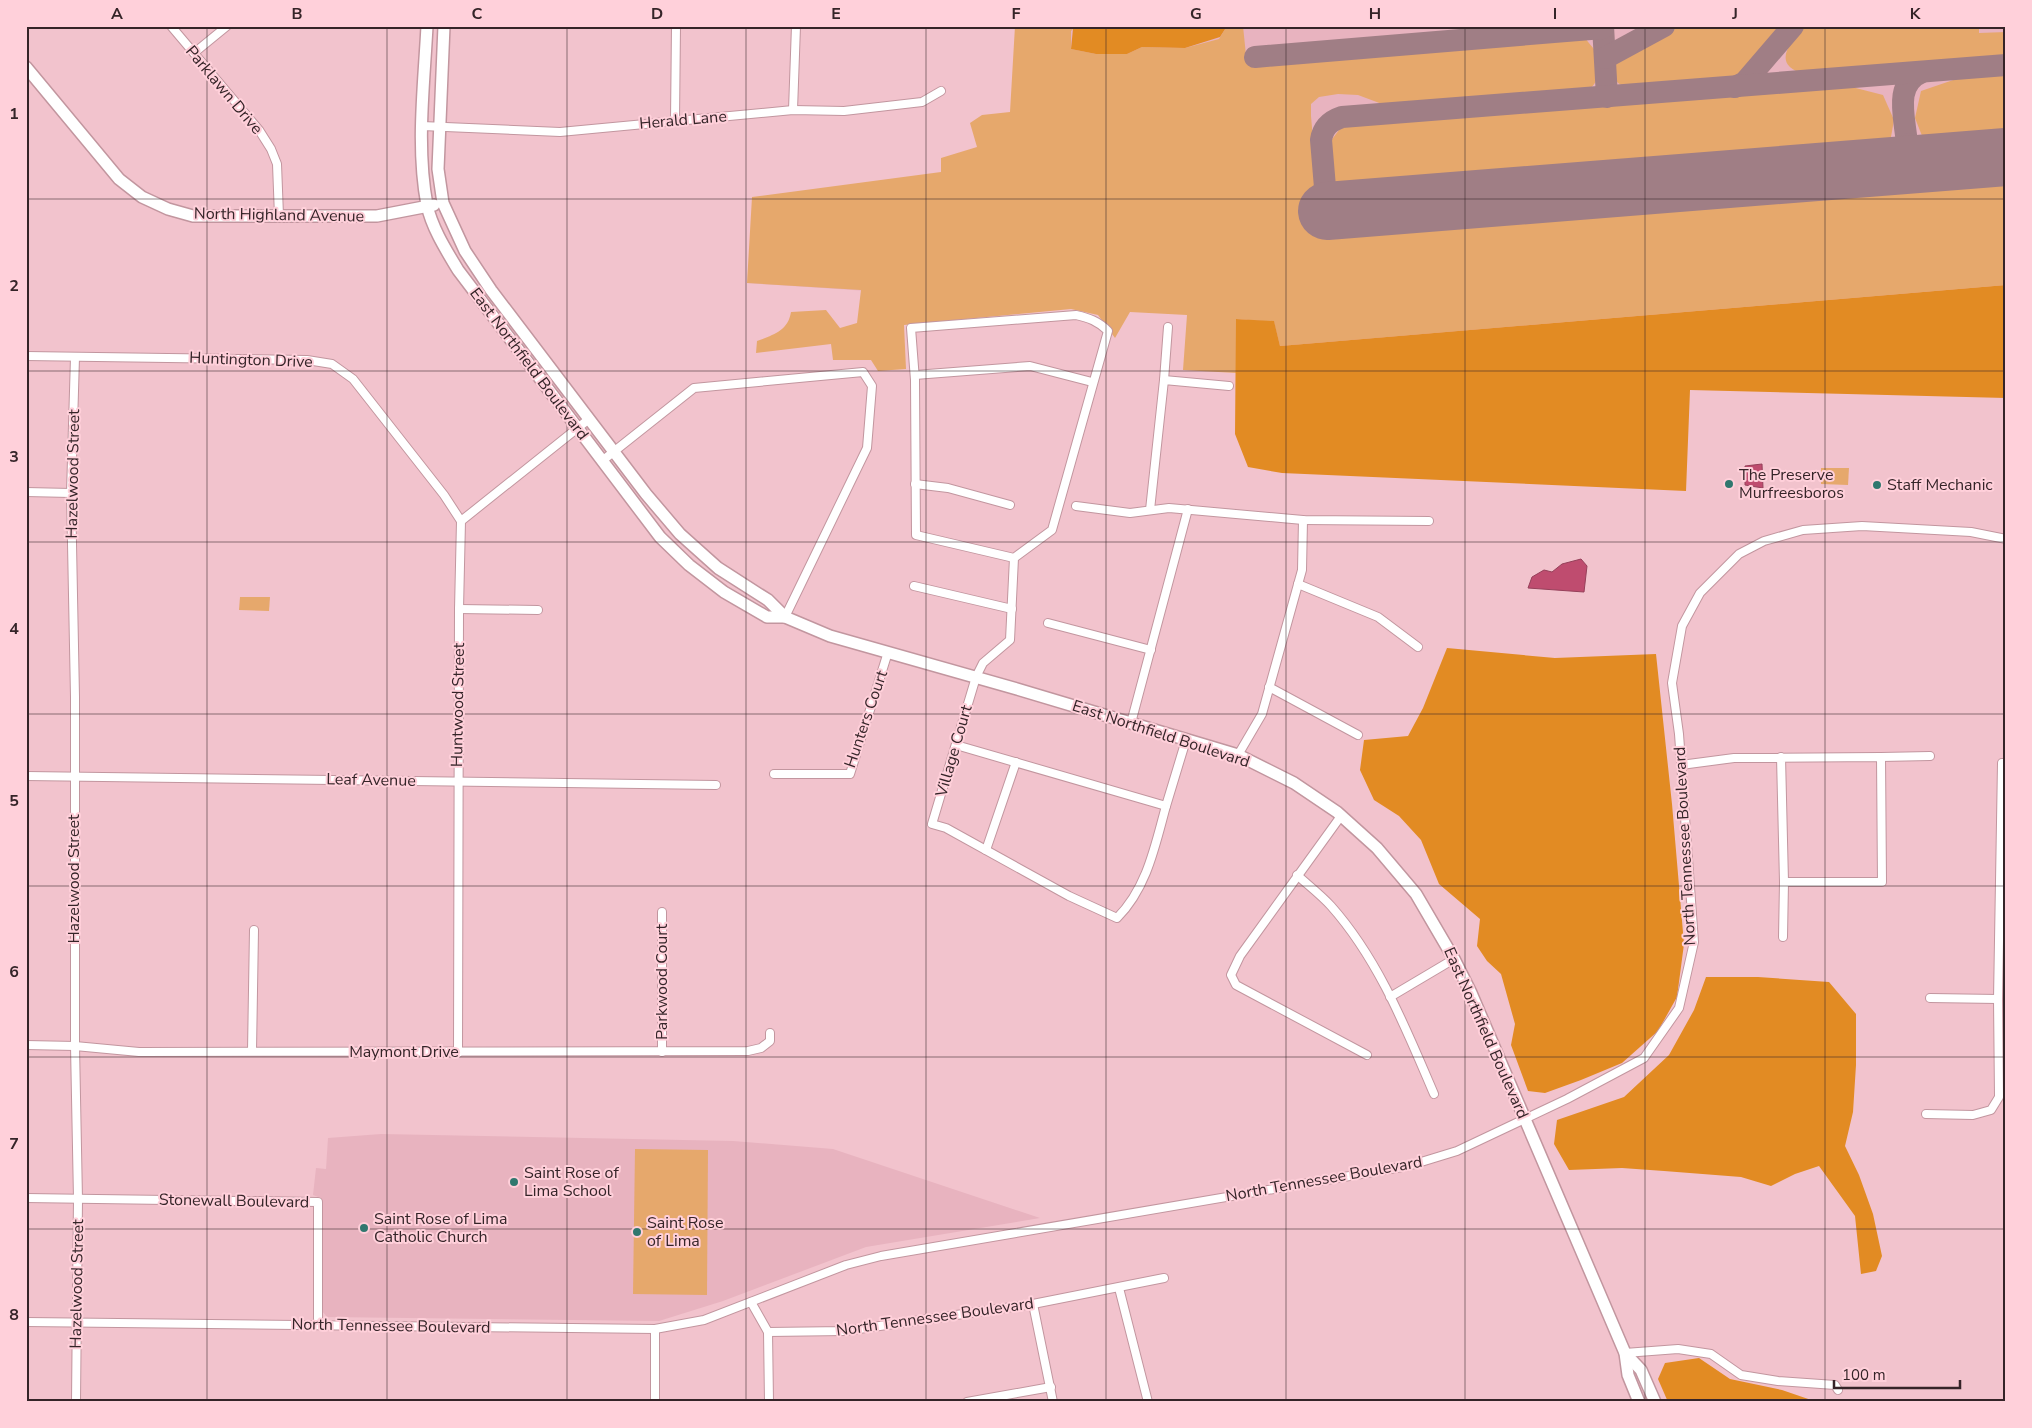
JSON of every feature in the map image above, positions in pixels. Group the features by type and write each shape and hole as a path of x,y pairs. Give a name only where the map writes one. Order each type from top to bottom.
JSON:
{"main road":[{"name":"East Northfield Boulevard","path":"427,26 422,126 423,168 428,206 440,238 458,270 660,537 689,565 724,592 767,617 785,617"},
{"name":"East Northfield Boulevard","path":"444,26 438,169 444,203 465,251 491,290 646,494 680,534 718,568 768,600 785,617 830,636 976,677 1238,755 1294,783 1341,816 1377,848 1416,894 1454,959 1471,993 1625,1353 1628,1375 1639,1402"},
{"name":"North Highland Avenue","path":"26,67 119,179 142,197 168,209 193,216 377,216 444,203"},
{"name":"East Northfield Boulevard","path":"1625,1353 1641,1370 1655,1402"}],"street":[{"name":"Parklawn Drive","path":"172,26 259,130 271,149 277,164 279,216"},
{"path":"194,52 227,26"},
{"path":"675,120 676,26"},
{"path":"793,110 796,26"},
{"name":"Herald Lane","path":"422,126 560,132 793,110 844,111 922,102 942,91"},
{"path":"1076,315 1090,318 1108,331 1092,382 1052,530 1014,558 916,535 915,374 911,328 1076,315"},
{"path":"1150,510 1168,327"},
{"name":"Huntington Drive","path":"26,356 308,360 332,364 353,379 444,495 461,521"},
{"name":"Hazelwood Street","path":"75,357 71,493 75,697 75,1046 78,1199 76,1402"},
{"path":"915,374 1030,366 1092,382"},
{"path":"602,461 694,388 863,372 872,386 867,448 785,617"},
{"path":"1164,380 1228,386"},
{"path":"461,521 589,419"},
{"path":"915,484 948,488 1010,505"},
{"path":"26,492 71,493"},
{"path":"1076,506 1130,513 1170,508 1304,520 1429,521"},
{"path":"1131,723 1188,509"},
{"path":"1238,755 1262,714 1302,570 1304,520"},
{"name":"Huntwood Street","path":"458,1052 458,781 461,521"},
{"name":"North Tennessee Boulevard","path":"26,1322 655,1329 704,1320 846,1265 881,1256 1408,1166 1457,1151 1525,1119 1644,1058 1679,1008 1694,942 1681,765 1672,683 1682,626 1700,592 1739,554 1764,541 1803,530 1862,526 1971,532 2006,539"},
{"name":"Village Court","path":"986,850 946,828 932,824 976,677 982,664 1010,640 1014,558"},
{"path":"1298,584 1378,618 1418,647"},
{"path":"914,586 1012,609"},
{"path":"459,609 538,610"},
{"path":"1048,623 1151,650"},
{"name":"Hunters Court","path":"774,774 850,774 888,652"},
{"path":"1269,687 1358,735"},
{"path":"1016,762 986,850 1069,896 1117,918 1127,908 1147,874 1186,740"},
{"path":"956,745 1166,806"},
{"path":"1681,765 1734,758 1930,756"},
{"path":"1781,757 1784,882 1783,937"},
{"path":"1784,882 1882,882 1881,757"},
{"path":"1926,1114 1973,1115 1991,1110 1999,1097 1998,999 2002,763 2006,763"},
{"name":"Leaf Avenue","path":"26,776 716,785"},
{"path":"1341,816 1240,956 1231,975 1236,985 1366,1055"},
{"path":"1297,876 1330,905 1362,944 1403,1022 1434,1094"},
{"name":"Parkwood Court","path":"662,912 662,1052"},
{"path":"252,1051 254,930"},
{"path":"1390,997 1454,959"},
{"path":"1930,998 1998,999"},
{"name":"Maymont Drive","path":"26,1045 75,1046 139,1052 748,1051 761,1048 770,1041 770,1033"},
{"name":"Stonewall Boulevard","path":"26,1198 318,1202 318,1325"},
{"name":"North Tennessee Boulevard","path":"768,1332 844,1331 1033,1304 1164,1278"},
{"path":"1119,1288 1148,1402"},
{"path":"751,1302 768,1332 769,1402"},
{"path":"1033,1304 1053,1402"},
{"path":"655,1329 655,1402"},
{"path":"1625,1353 1678,1349 1711,1354 1742,1375 1778,1381 1835,1385 1838,1390"},
{"path":"967,1402 1051,1387"}],"shaded area":[{"path":"1015,26 1076,26 1071,31 1071,49 1096,54 1127,54 1142,47 1185,48 1219,39 1227,26 1243,26 1247,65 1584,37 1598,54 1598,73 1595,83 1586,91 1579,93 1390,107 1358,95 1338,94 1319,97 1311,104 1311,116 1321,233 2006,178 2006,285 1280,346 1274,322 1237,319 1236,373 1183,370 1187,315 1130,312 1115,338 1098,315 1071,309 904,325 906,369 878,371 871,360 833,360 831,344 756,353 757,341 783,328 787,324 791,312 826,310 840,328 857,323 861,290 747,283 752,197 941,172 941,158 977,147 970,123 982,115 1010,112"},
{"path":"1027,26 2006,26 2006,284 1263,347 1245,316 747,283 1016,170"},
{"path":"1076,26 1227,26 1220,37 1185,48 1142,47 1127,54 1096,54 1071,49 1073,29"},
{"path":"1681,26 1783,26 1757,59 1742,73 1733,78 1724,81 1628,89 1618,83 1613,76 1614,66 1621,57"},
{"path":"1804,26 1979,26 1979,33 2006,32 2006,58 1805,74 1788,65 1786,60 1786,53 1789,47"},
{"path":"2006,72 2006,139 1926,146 1915,118 1921,91 1962,77"},
{"path":"1844,85 1883,95 1894,120 1889,148 1345,192 1332,180 1327,146 1342,126"},
{"path":"2006,285 2006,398 1690,390 1686,491 1282,473 1248,467 1235,434 1236,319 1274,321 1280,346"},
{"path":"1762,464 1763,488 1745,485 1745,466"},
{"path":"1821,468 1849,468 1848,485 1821,484"},
{"path":"1581,559 1587,566 1584,592 1528,588 1532,577 1544,570 1552,572 1562,564"},
{"path":"240,597 270,597 269,611 239,610"},
{"path":"1447,648 1555,658 1656,654 1672,804 1684,944 1677,997 1658,1031 1622,1063 1545,1093 1528,1091 1511,1045 1515,1024 1501,974 1487,961 1477,946 1480,919 1439,884 1421,840 1399,816 1374,800 1360,770 1364,740 1408,736 1423,708"},
{"path":"1706,977 1758,977 1829,982 1856,1014 1856,1065 1853,1112 1845,1146 1859,1175 1873,1214 1882,1256 1876,1271 1861,1274 1855,1216 1819,1166 1795,1174 1771,1186 1741,1177 1622,1168 1569,1170 1554,1144 1557,1120 1624,1097 1669,1055 1694,1010"},
{"name":"Saint Rose of Lima","path":"381,1134 733,1141 833,1149 1040,1218 866,1247 723,1301 659,1321 327,1317 322,1311 321,1198 313,1195 316,1168 326,1169 328,1138"},
{"path":"635,1149 708,1150 707,1295 633,1294"},
{"path":"1699,1358 1730,1379 1782,1390 1817,1402 1668,1402 1658,1379 1665,1363"}],"taxiway":[{"path":"1603,26 1607,97"},
{"path":"1605,58 1664,26"},
{"path":"1735,87 1745,82 1793,26"},
{"path":"1255,57 1603,28"},
{"path":"1327,211 1321,140 1323,131 1328,125 1342,117 2006,65"},
{"path":"1922,72 1913,77 1904,93 1903,113 1907,144 1912,154 1918,159 1937,163"},
{"path":"1889,167 1901,159 1907,144"}],"runway":[{"path":"1327,211 2006,157"}],"place":[{"name":"The Preserve Murfreesboros","path":"1729,484"},
{"name":"Staff Mechanic","path":"1877,485"},
{"name":"Saint Rose of Lima School","path":"514,1182"},
{"name":"Saint Rose of Lima Catholic Church","path":"364,1228"},
{"name":"Saint Rose of Lima","path":"637,1232"}]}
